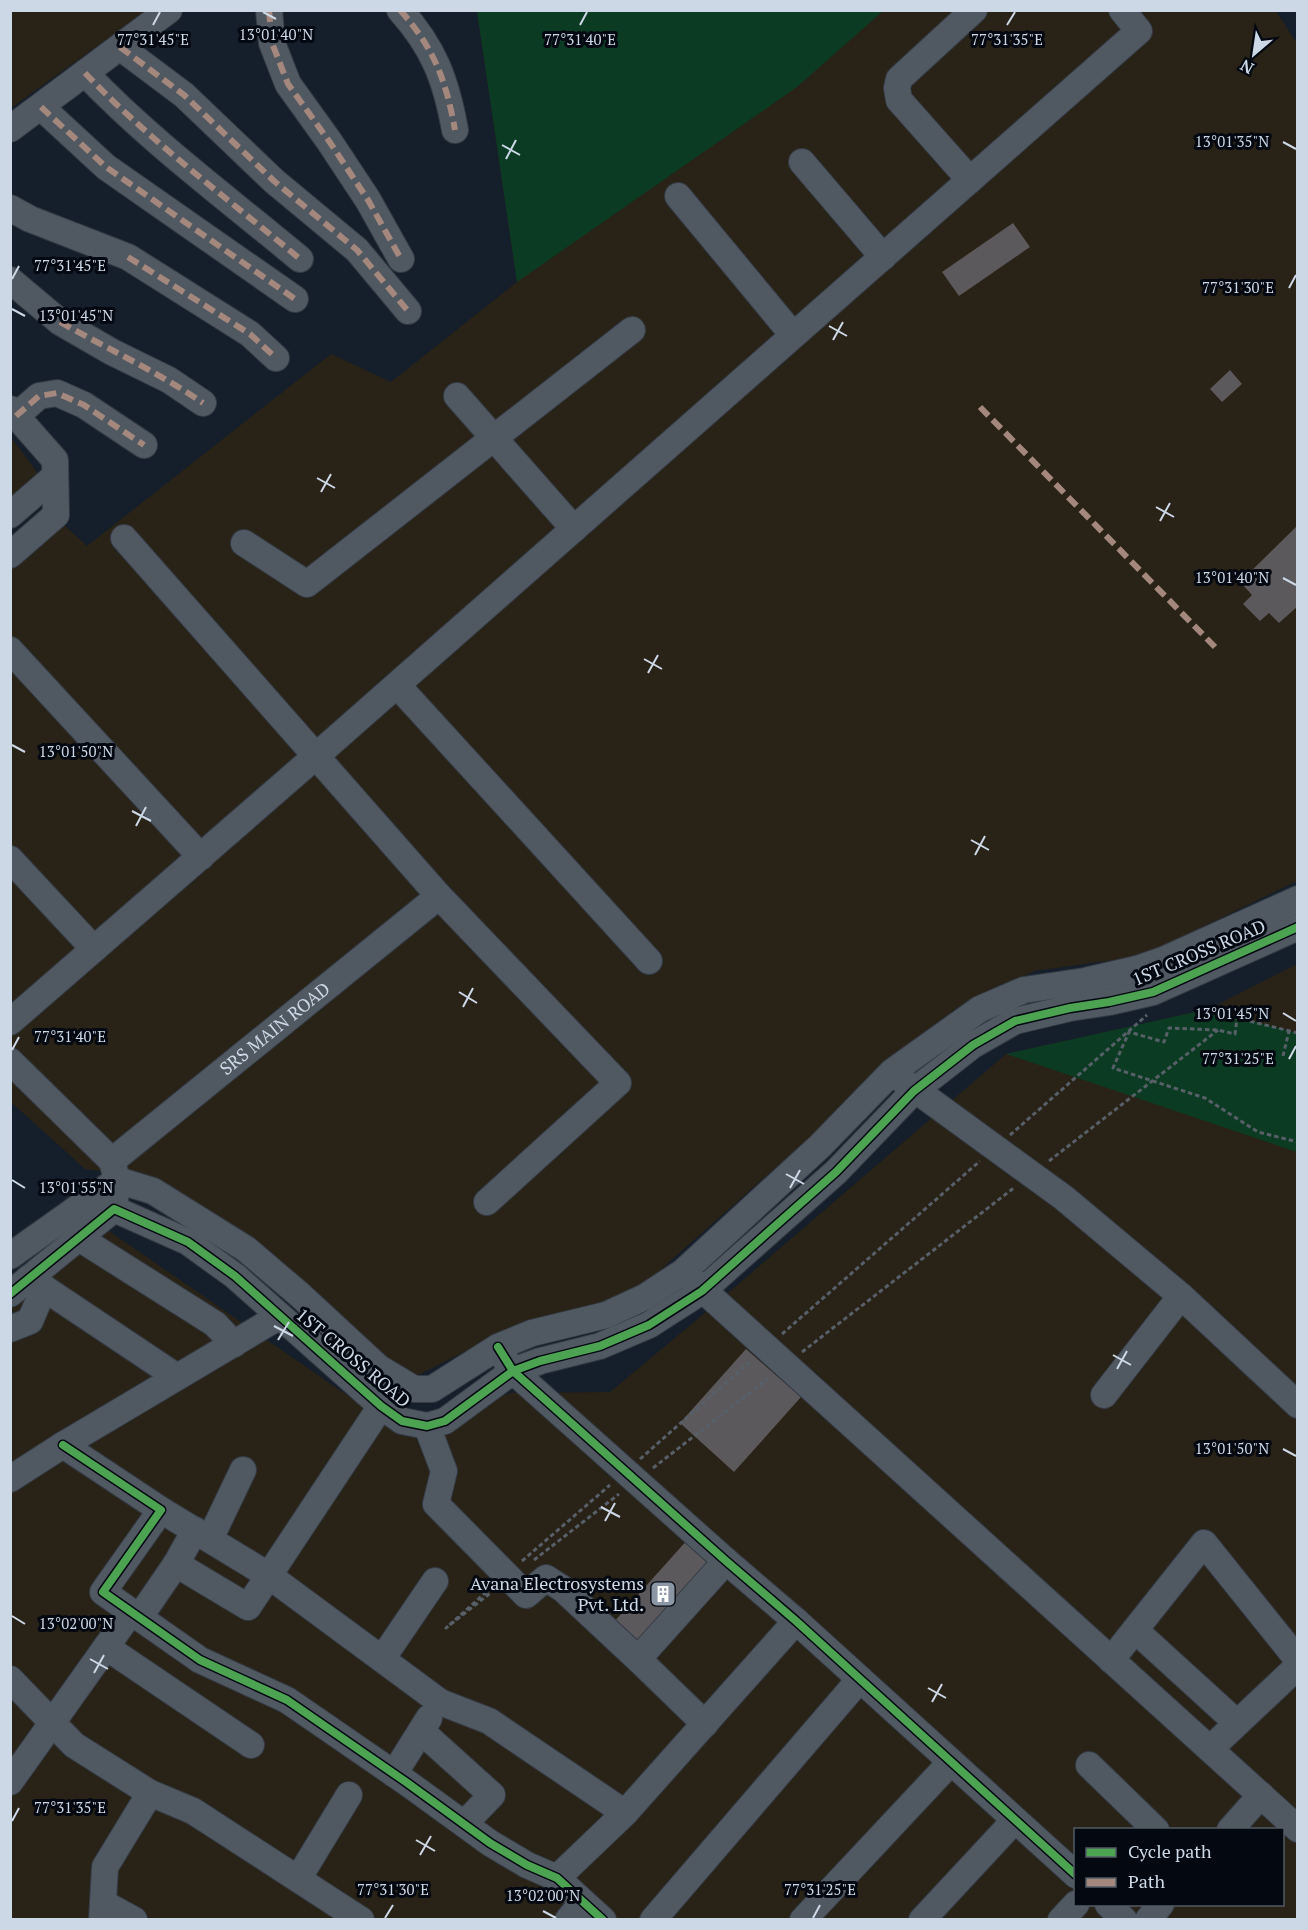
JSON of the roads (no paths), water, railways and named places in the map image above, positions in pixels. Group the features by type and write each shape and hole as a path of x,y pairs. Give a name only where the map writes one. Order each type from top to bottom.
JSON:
{"street":[{"path":"12,126 169,10"},
{"path":"268,10 272,43 288,84 368,200 401,259"},
{"path":"400,10 420,32 438,67 449,97 455,130"},
{"path":"970,180 899,100 897,88 899,79 974,10"},
{"path":"10,1022 1139,32 1122,10"},
{"path":"120,47 184,95 274,181 357,250 408,311"},
{"path":"85,73 118,108 227,201 300,259"},
{"path":"41,106 106,167 295,299"},
{"path":"802,162 883,257"},
{"path":"678,196 793,335"},
{"path":"10,208 30,219 128,257 250,334 276,358"},
{"path":"10,280 60,322 169,380 204,403"},
{"path":"244,543 308,584 632,330"},
{"path":"10,555 56,515 55,460 13,413 39,396 57,393 84,405 144,445"},
{"path":"457,396 574,529"},
{"path":"10,515 56,476"},
{"path":"124,538 439,896 618,1083 487,1202"},
{"path":"10,650 201,856"},
{"path":"397,685 649,961"},
{"path":"10,859 94,949"},
{"name":"SRS MAIN ROAD","path":"10,1256 439,896"},
{"path":"10,1061 114,1171 153,1191 246,1249 379,1368 414,1389 432,1389 498,1347 532,1333 606,1315 645,1297 683,1272 820,1146 892,1072 980,1009 1024,990 1085,981 1154,963 1209,941 1298,899"},
{"name":"1ST CROSS ROAD","path":"10,1479 280,1316 381,1406 402,1421 427,1426 445,1421 513,1371 620,1338 649,1325 702,1291 836,1172 914,1091 973,1045 1015,1021 1153,992 1298,927"},
{"path":"892,1072 914,1091 1064,1198 1181,1296 1298,1405"},
{"path":"114,1171 114,1209"},
{"path":"10,1329 30,1321 28,1287 79,1238 114,1209"},
{"path":"114,1209 188,1242 235,1276 280,1316"},
{"path":"79,1238 215,1324 234,1344"},
{"path":"683,1272 1298,1829"},
{"path":"28,1287 177,1377"},
{"path":"1104,1395 1181,1296"},
{"path":"498,1347 513,1371 796,1621 1074,1873"},
{"path":"176,1564 248,1607 381,1406"},
{"path":"427,1426 444,1471 436,1504 526,1595 546,1578 563,1589 705,1724"},
{"path":"63,1445 161,1510 268,1575 440,1702 489,1721 625,1813"},
{"path":"10,1782 106,1647 202,1535 243,1470"},
{"path":"161,1510 103,1592 200,1660 287,1700 490,1843 527,1865 557,1878 575,1911 603,1920"},
{"path":"1111,1660 1204,1543 1298,1660"},
{"path":"638,1659 726,1561"},
{"path":"382,1659 435,1581"},
{"path":"557,1878 625,1813 796,1621"},
{"path":"1135,1630 1237,1723"},
{"path":"106,1647 251,1745"},
{"path":"1210,1748 1298,1665"},
{"path":"10,1679 74,1745 150,1793 193,1811 361,1920"},
{"path":"653,1920 860,1679"},
{"path":"394,1774 440,1702"},
{"path":"421,1731 492,1795 464,1824"},
{"path":"803,1920 951,1762"},
{"path":"1089,1765 1154,1828"},
{"path":"134,1920 102,1911 105,1867 150,1793"},
{"path":"298,1879 349,1795"},
{"path":"1232,1828 1261,1795"},
{"path":"922,1920 1015,1820"},
{"path":"1061,1920 1074,1906"},
{"path":"1109,1906 1125,1920"},
{"path":"1148,1920 1160,1906"}],"place":[{"name":"Avana Electrosystems Pvt. Ltd.","path":"663,1594"}]}
